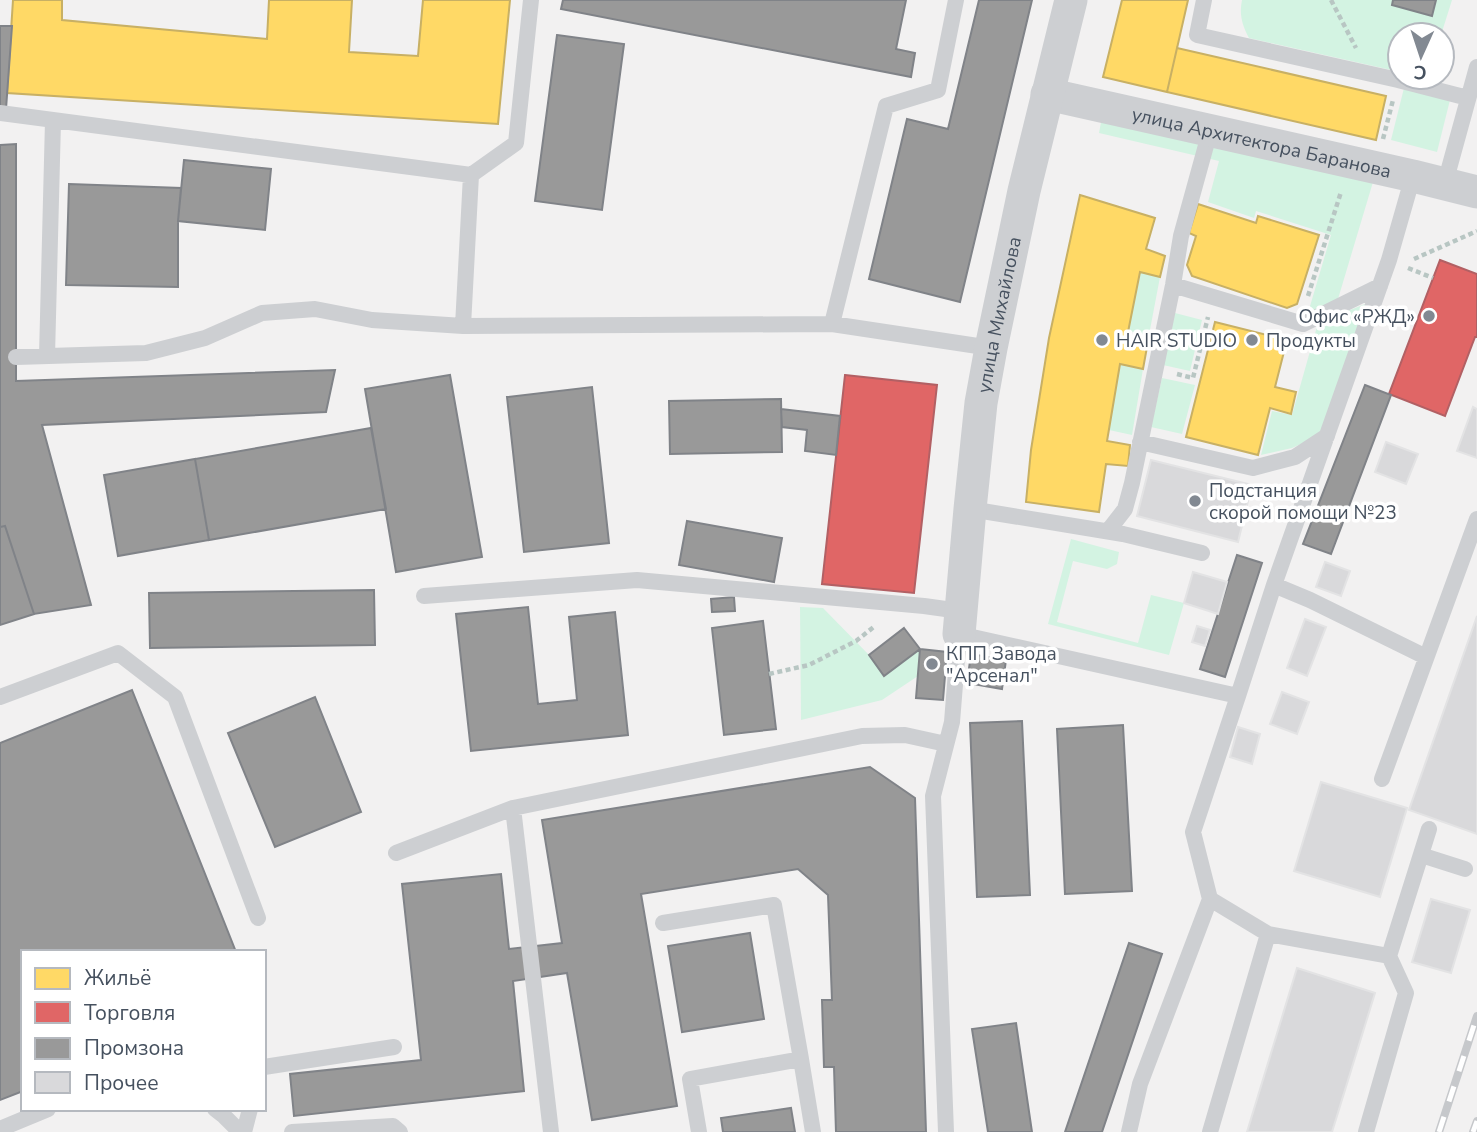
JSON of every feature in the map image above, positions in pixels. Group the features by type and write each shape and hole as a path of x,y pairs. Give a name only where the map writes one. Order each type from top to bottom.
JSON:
{"street":[{"name":"улица Михайлова","path":"960,623 981,403 1047,94 1071,0"},
{"name":"улица Архитектора Баранова","path":"1047,94 1477,192"}],"lane":[{"path":"0,113 471,175 516,143 531,0"},
{"path":"832,324 886,106 938,90 956,0"},
{"path":"1204,0 1197,35 1386,78"},
{"path":"1445,183 1477,67"},
{"path":"1441,91 1468,98"},
{"path":"47,356 53,121"},
{"path":"1108,531 1125,509 1181,236 1210,131"},
{"path":"463,326 471,175"},
{"path":"1129,1132 1140,1084 1210,899 1193,832 1274,585 1380,286 1413,176"},
{"path":"1173,285 1303,324 1380,286"},
{"path":"16,357 146,353 205,338 262,313 315,309 372,320 463,326 832,324 991,348"},
{"path":"1140,442 1253,468 1295,457 1328,436"},
{"path":"970,509 1108,531 1202,553"},
{"path":"1382,779 1477,519"},
{"path":"424,596 636,580 923,606 960,623 1238,696"},
{"path":"1274,585 1426,657"},
{"path":"946,1132 933,796 952,722 960,623"},
{"path":"0,696 118,653 175,697 258,918"},
{"path":"396,853 513,808 862,736 905,735 946,744"},
{"path":"513,808 551,1132"},
{"path":"1366,1132 1406,993 1389,956 1429,830"},
{"path":"1421,855 1465,869"},
{"path":"1210,899 1268,934 1389,956"},
{"path":"663,923 774,905 813,1132"},
{"path":"1210,1132 1268,934"},
{"path":"266,1067 394,1047"},
{"path":"699,1132 690,1079 801,1059"},
{"path":"0,1129 43,1111"},
{"path":"218,1111 242,1132 249,1111"},
{"path":"292,1132 393,1126 400,1132"}],"path":[{"path":"1331,0 1369,74"},
{"path":"1380,150 1395,91"},
{"path":"1303,324 1304,309 1341,192"},
{"path":"1400,265 1477,232"},
{"path":"1155,369 1193,378 1214,297"},
{"path":"769,674 809,665 856,641"}],"green space":[{"path":"1242,0 1393,0 1392,5 1452,0 1445,21 1386,21 1386,69 1249,38 1241,10"},
{"path":"1403,91 1416,91 1450,100 1437,152 1391,140"},
{"path":"1102,117 1373,182 1338,299 1308,313 1331,235 1256,211 1254,218 1208,202 1219,161 1099,133"},
{"path":"1140,272 1160,277 1149,335 1128,331"},
{"path":"1365,304 1321,435 1292,448 1261,455 1272,411 1292,415 1318,323"},
{"path":"1175,313 1202,320 1190,371 1163,365"},
{"path":"1120,364 1143,369 1132,435 1109,430"},
{"path":"1162,378 1195,385 1182,434 1151,427"},
{"path":"1071,539 1119,552 1117,564 1107,569 1073,561 1057,622 1138,643 1151,595 1184,603 1169,655 1048,624"},
{"path":"800,607 823,608 869,655 884,676 920,649 918,676 882,700 801,720"}],"building: Жильё":[{"path":"13,0 62,0 62,20 267,39 269,0 352,0 349,52 418,56 423,0 510,0 498,124 7,93"},
{"path":"1122,0 1188,0 1167,92 1103,77"},
{"path":"1177,48 1386,96 1376,140 1167,92"},
{"path":"1080,195 1155,218 1146,249 1165,256 1160,277 1140,272 1126,342 1147,347 1143,369 1120,364 1107,441 1130,445 1128,466 1106,464 1099,512 1026,502 1031,450 1049,338"},
{"path":"1198,204 1256,223 1258,216 1319,235 1297,304 1287,308 1192,276 1187,265 1196,236 1189,233"},
{"path":"1215,322 1287,340 1275,387 1296,392 1291,414 1270,408 1258,455 1186,437"}],"building: Торговля":[{"path":"1440,260 1477,274 1477,337 1445,416 1389,394"},
{"path":"845,375 937,385 914,593 822,584"}],"building: Промзона":[{"path":"563,0 906,0 896,49 915,53 911,77 561,9"},
{"path":"979,0 1032,0 960,302 869,279 907,119 948,129"},
{"path":"1393,0 1436,0 1432,16 1392,5"},
{"path":"0,26 12,26 6,109 0,109"},
{"path":"557,35 624,44 602,210 535,201"},
{"path":"16,144 16,381 335,370 326,412 42,425 91,605 34,614 5,526 0,527 0,145"},
{"path":"184,160 271,169 265,230 178,221"},
{"path":"69,184 181,188 178,287 66,285"},
{"path":"450,375 482,557 396,572 365,389"},
{"path":"1365,385 1391,395 1331,554 1303,544"},
{"path":"592,387 609,543 524,552 507,397"},
{"path":"781,399 782,452 670,454 669,401"},
{"path":"781,409 840,416 836,455 805,451 807,430 782,427"},
{"path":"371,428 386,509 209,540 195,459"},
{"path":"195,459 209,540 118,556 104,475"},
{"path":"687,521 782,538 774,582 679,565"},
{"path":"5,526 34,614 0,625 0,527"},
{"path":"1237,555 1262,563 1225,677 1200,669"},
{"path":"374,590 375,645 150,648 149,593"},
{"path":"734,597 735,611 712,612 711,599"},
{"path":"528,607 538,704 577,700 569,617 615,612 628,735 471,751 456,614"},
{"path":"763,621 776,729 724,735 712,628"},
{"path":"904,628 920,649 884,676 869,655"},
{"name":"КПП Завода \"Арсенал\"","path":"920,649 947,652 943,700 916,698"},
{"path":"971,654 1006,660 1002,689 967,683"},
{"path":"132,690 235,950 21,950 21,1092 0,1100 0,743"},
{"path":"315,697 361,812 275,847 228,733"},
{"path":"1022,721 1030,895 977,897 970,723"},
{"path":"1123,725 1132,891 1065,894 1057,729"},
{"path":"870,767 915,798 926,1132 836,1132 834,1067 824,1067 822,1000 832,1000 828,895 798,869 641,894 677,1106 592,1120 567,973 513,981 524,1091 294,1116 290,1074 421,1060 402,884 501,874 509,949 562,943 542,820"},
{"path":"750,933 764,1019 682,1032 668,946"},
{"path":"1129,943 1162,954 1102,1132 1065,1132"},
{"path":"1016,1023 1032,1132 988,1132 972,1029"},
{"path":"791,1108 795,1132 723,1132 721,1118"}],"building: Прочее":[{"path":"1473,407 1477,409 1477,458 1457,451"},
{"path":"1386,442 1418,454 1406,484 1375,472"},
{"name":"Подстанция скорой помощи №23","path":"1151,460 1252,485 1238,542 1137,516"},
{"path":"1325,562 1350,571 1341,596 1316,587"},
{"path":"1193,572 1227,582 1218,614 1184,603"},
{"path":"1477,616 1477,834 1409,810"},
{"path":"1305,619 1326,627 1307,676 1287,668"},
{"path":"1197,626 1210,630 1205,646 1192,642"},
{"path":"1282,692 1309,702 1297,734 1270,724"},
{"path":"1238,727 1260,734 1252,764 1230,757"},
{"path":"1321,782 1407,808 1380,897 1294,871"},
{"path":"1431,899 1470,910 1451,973 1412,962"},
{"path":"1297,968 1375,993 1332,1132 1247,1132"}],"railway":[{"path":"1439,1132 1477,1016"},
{"path":"1473,1132 1477,1121"}],"place":[{"name":"Офис «РЖД»","path":"1429,316"},
{"name":"HAIR STUDIO","path":"1102,340"},
{"name":"Продукты","path":"1252,340"},
{"name":"Подстанция скорой помощи №23","path":"1195,501"},
{"name":"КПП Завода \"Арсенал\"","path":"932,664"}]}
